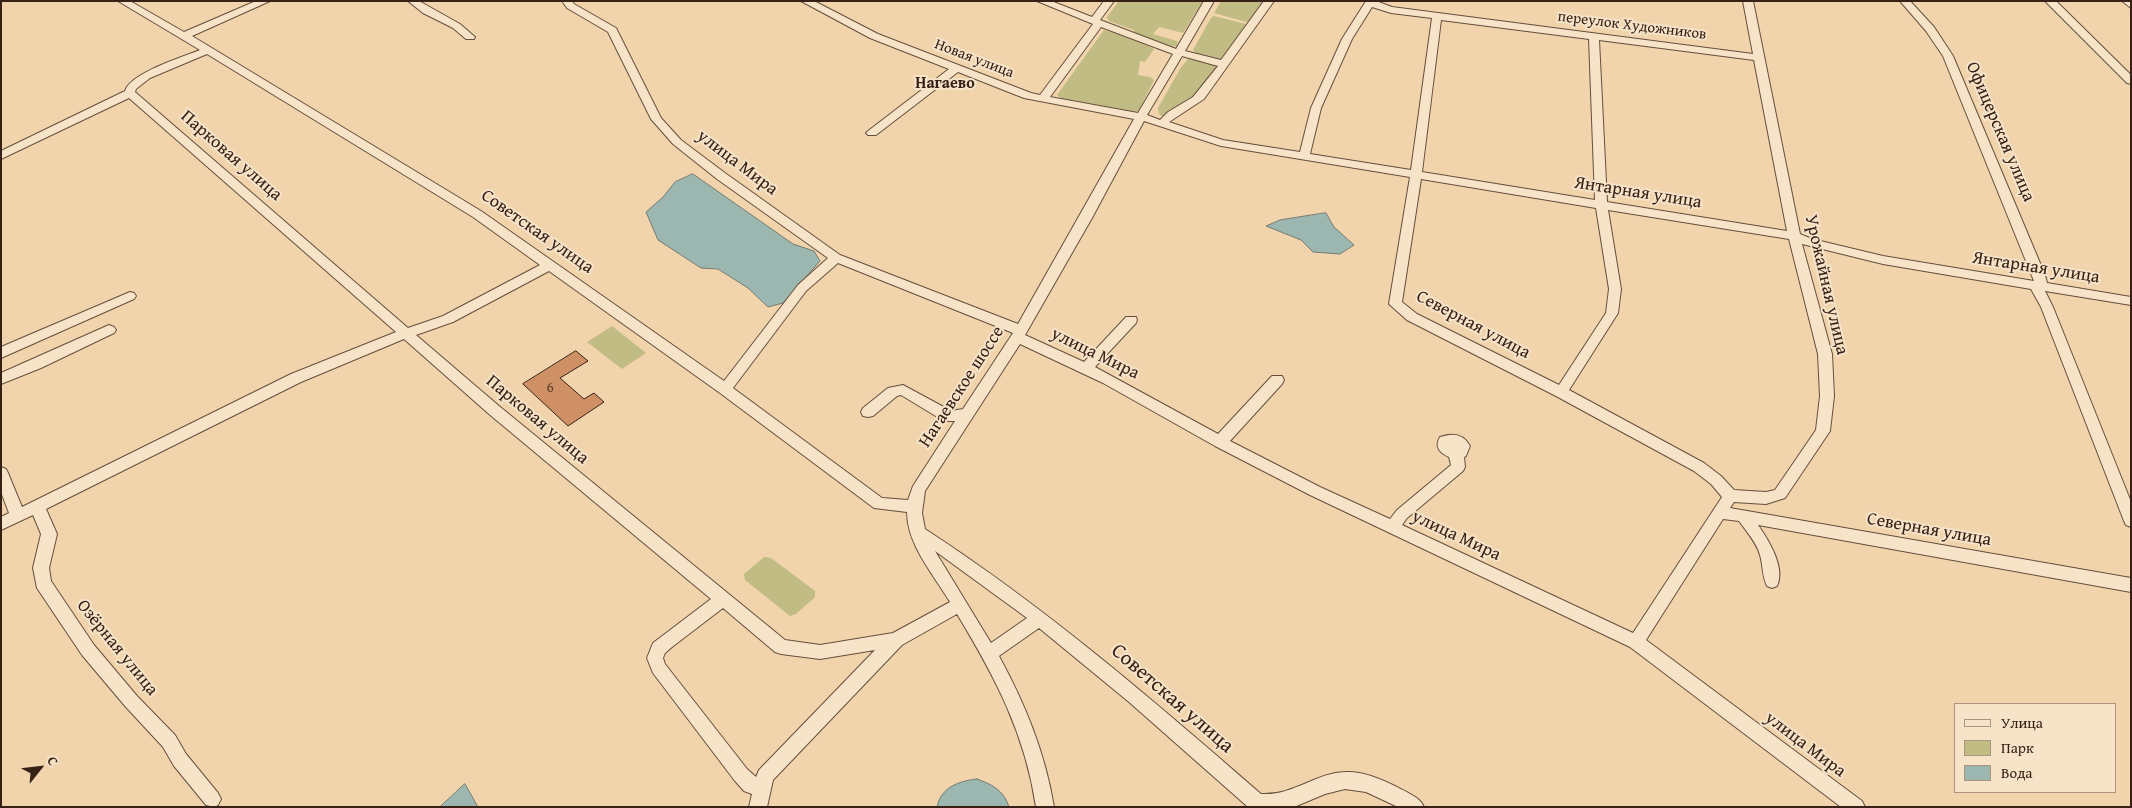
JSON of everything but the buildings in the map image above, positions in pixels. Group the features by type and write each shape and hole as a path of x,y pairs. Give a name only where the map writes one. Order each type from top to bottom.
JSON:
{"street":[{"name":"Советская улица","path":"123,1 208,50 477,214 725,389 879,504 915,507"},
{"path":"184,36 265,1"},
{"path":"413,1 425,10 444,18 464,30 470,37"},
{"name":"улица Мира","path":"566,1 570,6 612,30 656,119 677,142 721,176 836,258 990,317 1019,334 1108,378 1220,442 1332,499 1636,642 1856,807"},
{"name":"Новая улица","path":"806,1 874,36 1028,96 1141,117"},
{"path":"1042,1 1165,49 1224,64"},
{"path":"1043,99 1109,1"},
{"name":"Нагаевское шоссе","path":"1046,807 1042,785 1019,714 960,604 926,548 915,520 918,490 1019,334 1141,117 1209,1"},
{"path":"1162,124 1166,117 1196,101 1269,1"},
{"name":"Урожайная улица","path":"1730,496 1766,498 1780,494 1823,431 1827,396 1825,354 1794,236 1748,1"},
{"name":"Офицерская улица","path":"1905,1 1930,29 1948,56 2039,275 2039,287 2131,521"},
{"path":"2050,1 2131,81"},
{"path":"2127,1 2131,4"},
{"path":"1304,157 1316,108 1347,39 1371,2"},
{"name":"переулок Художников","path":"1371,2 1382,8 1760,58"},
{"name":"Северная улица","path":"1438,16 1416,176 1395,304 1412,317 1561,392 1699,467 1716,480 1730,496"},
{"path":"1561,392 1612,313 1615,289 1601,205 1594,36"},
{"path":"1,156 130,93 131,88 146,76 208,50"},
{"path":"872,133 956,69"},
{"name":"Парковая улица","path":"130,93 494,410 781,647 820,652 896,640 960,604"},
{"name":"Янтарная улица","path":"1141,117 1222,143 1794,236 1809,242 1882,260 2131,301"},
{"path":"725,389 802,288 836,258"},
{"path":"1,524 296,378 407,333 448,319 550,265"},
{"path":"1,353 130,296"},
{"path":"1086,368 1131,320"},
{"path":"1,379 36,365 109,330"},
{"path":"1220,442 1277,380"},
{"path":"868,412 893,392 903,390 950,417 968,414"},
{"path":"1393,527 1402,514 1458,467 1456,454"},
{"path":"1,473 18,516"},
{"path":"1636,642 1730,496"},
{"name":"Озёрная улица","path":"37,506 49,534 41,568 43,583 88,650 131,701 169,740 180,760 212,799"},
{"name":"Северная улица","path":"1720,512 2131,585"},
{"path":"1743,516 1762,542 1768,554 1772,581"},
{"name":"Советская улица","path":"920,533 946,550 1092,659 1258,805 1279,805 1337,781 1360,782 1381,787 1415,807"},
{"path":"724,598 659,648 655,658 659,668 741,775 750,785 763,787"},
{"path":"988,654 1039,619"},
{"path":"758,807 765,776 896,640"}],"green space":[{"path":"1119,1 1203,1 1183,33 1159,27 1153,34 1177,41 1177,46 1172,47 1134,33 1134,30 1109,21 1107,17"},
{"path":"1221,1 1265,1 1250,23 1214,13"},
{"path":"1214,16 1250,25 1223,60 1196,53 1193,50 1211,18"},
{"path":"1104,30 1133,39 1154,49 1145,62 1140,61 1138,75 1150,77 1154,80 1139,110 1135,112 1073,100 1063,100 1057,95"},
{"path":"1190,56 1220,65 1196,96 1182,107 1163,117 1159,114 1158,108 1180,69"},
{"path":"612,326 646,353 622,369 587,342"},
{"path":"764,557 771,558 815,591 815,597 796,614 790,616 745,580 744,574"}],"water":[{"path":"693,174 793,244 814,251 820,261 783,303 768,307 748,288 718,269 701,268 658,240 646,212 663,197 675,182"},
{"path":"1326,213 1334,227 1354,245 1340,254 1313,252 1301,240 1266,226 1280,220"},
{"path":"977,779 1000,792 1009,807 937,807 942,794 952,786 964,781"},
{"path":"465,784 478,807 440,807"}],"district":[{"name":"Нагаево","path":"945,84"}]}
